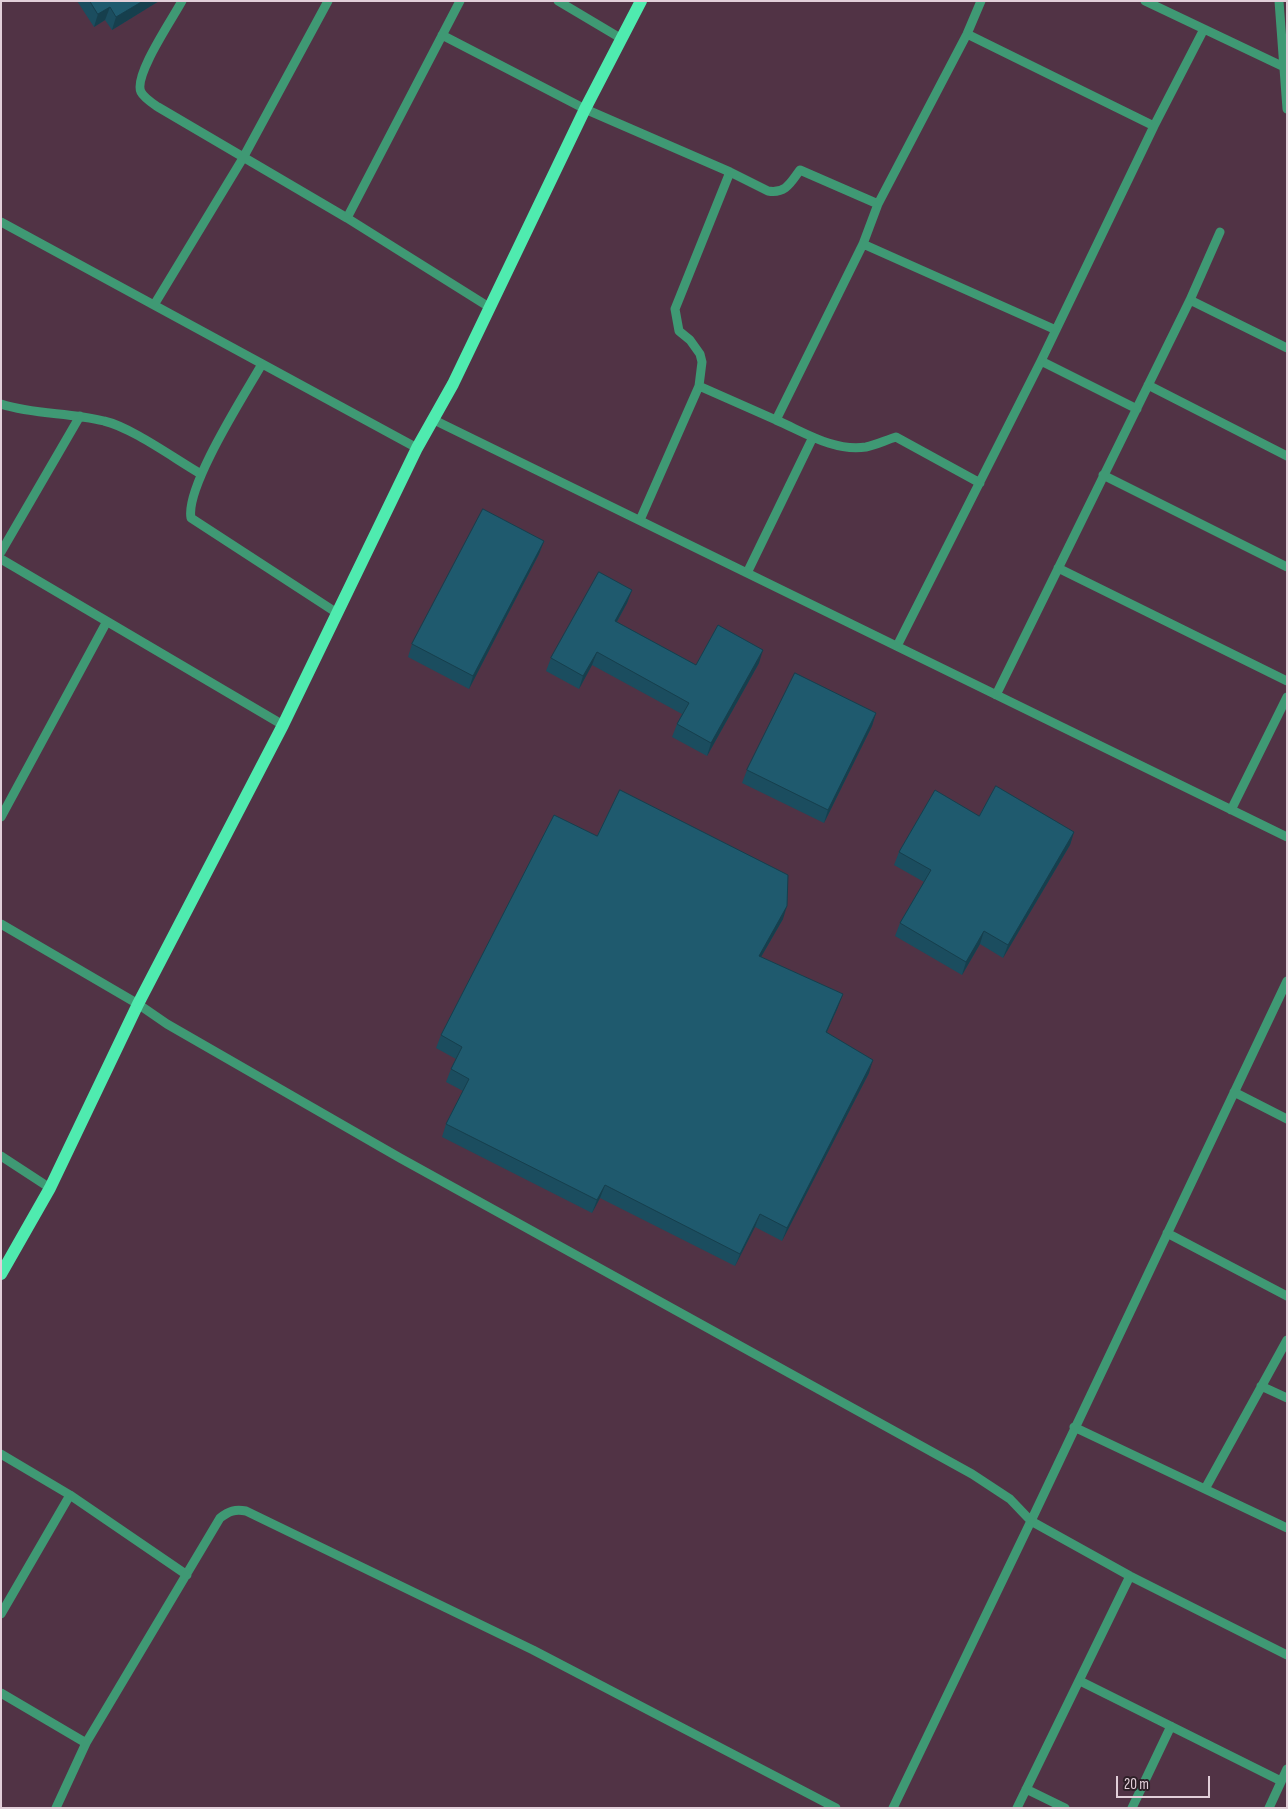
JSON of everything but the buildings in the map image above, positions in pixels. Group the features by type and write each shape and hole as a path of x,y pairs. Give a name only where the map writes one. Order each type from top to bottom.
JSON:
{"main road":[{"path":"1,1274 50,1188 138,1004 283,725 417,448 453,384 585,109 641,1"}],"street":[{"path":"182,1 142,71 140,91 158,107 347,218 489,307"},
{"path":"154,305 243,158 328,1"},
{"path":"347,218 460,1"},
{"path":"558,1 622,38"},
{"path":"776,420 863,244 878,204 966,34 981,1"},
{"path":"1145,1 1284,67"},
{"path":"1279,1 1287,109"},
{"path":"897,646 1041,361 1154,126 1204,29"},
{"path":"966,34 1154,126"},
{"path":"442,35 585,109 730,172 768,191 775,192 786,188 800,170 878,204"},
{"path":"640,520 698,386 702,362 700,354 690,340 678,331 675,309 730,172"},
{"path":"1,222 417,448"},
{"path":"996,695 1102,475 1137,409 1190,300 1220,232"},
{"path":"863,244 1056,330"},
{"path":"1190,300 1287,348"},
{"path":"1041,361 1137,409"},
{"path":"262,364 201,474 190,508 192,520 338,613"},
{"path":"1148,385 1287,456"},
{"path":"698,386 813,437 848,448 871,446 896,437 980,483"},
{"path":"1,404 27,412 80,416 117,425 201,474"},
{"path":"1,552 80,416"},
{"path":"432,419 1287,837"},
{"path":"747,573 813,437"},
{"path":"1102,475 1287,567"},
{"path":"1,559 106,623 283,725"},
{"path":"1058,568 1287,681"},
{"path":"1,817 106,623"},
{"path":"1231,810 1287,697"},
{"path":"1,924 138,1004 167,1024 409,1162 972,1474 1006,1496 1031,1521 1130,1576 1287,1656"},
{"path":"893,1808 1287,981"},
{"path":"1234,1092 1287,1119"},
{"path":"1,1156 50,1188"},
{"path":"1167,1233 1287,1296"},
{"path":"1205,1489 1287,1340"},
{"path":"1261,1386 1287,1398"},
{"path":"1074,1427 1287,1528"},
{"path":"1,1454 70,1495 187,1575"},
{"path":"1,1614 70,1495"},
{"path":"56,1808 86,1743 220,1518 231,1510 246,1511 533,1650 836,1808"},
{"path":"1016,1808 1130,1576"},
{"path":"1080,1681 1281,1782"},
{"path":"1,1693 86,1743"},
{"path":"1132,1808 1171,1726"},
{"path":"1269,1808 1287,1769"},
{"path":"1026,1789 1065,1808"}]}
